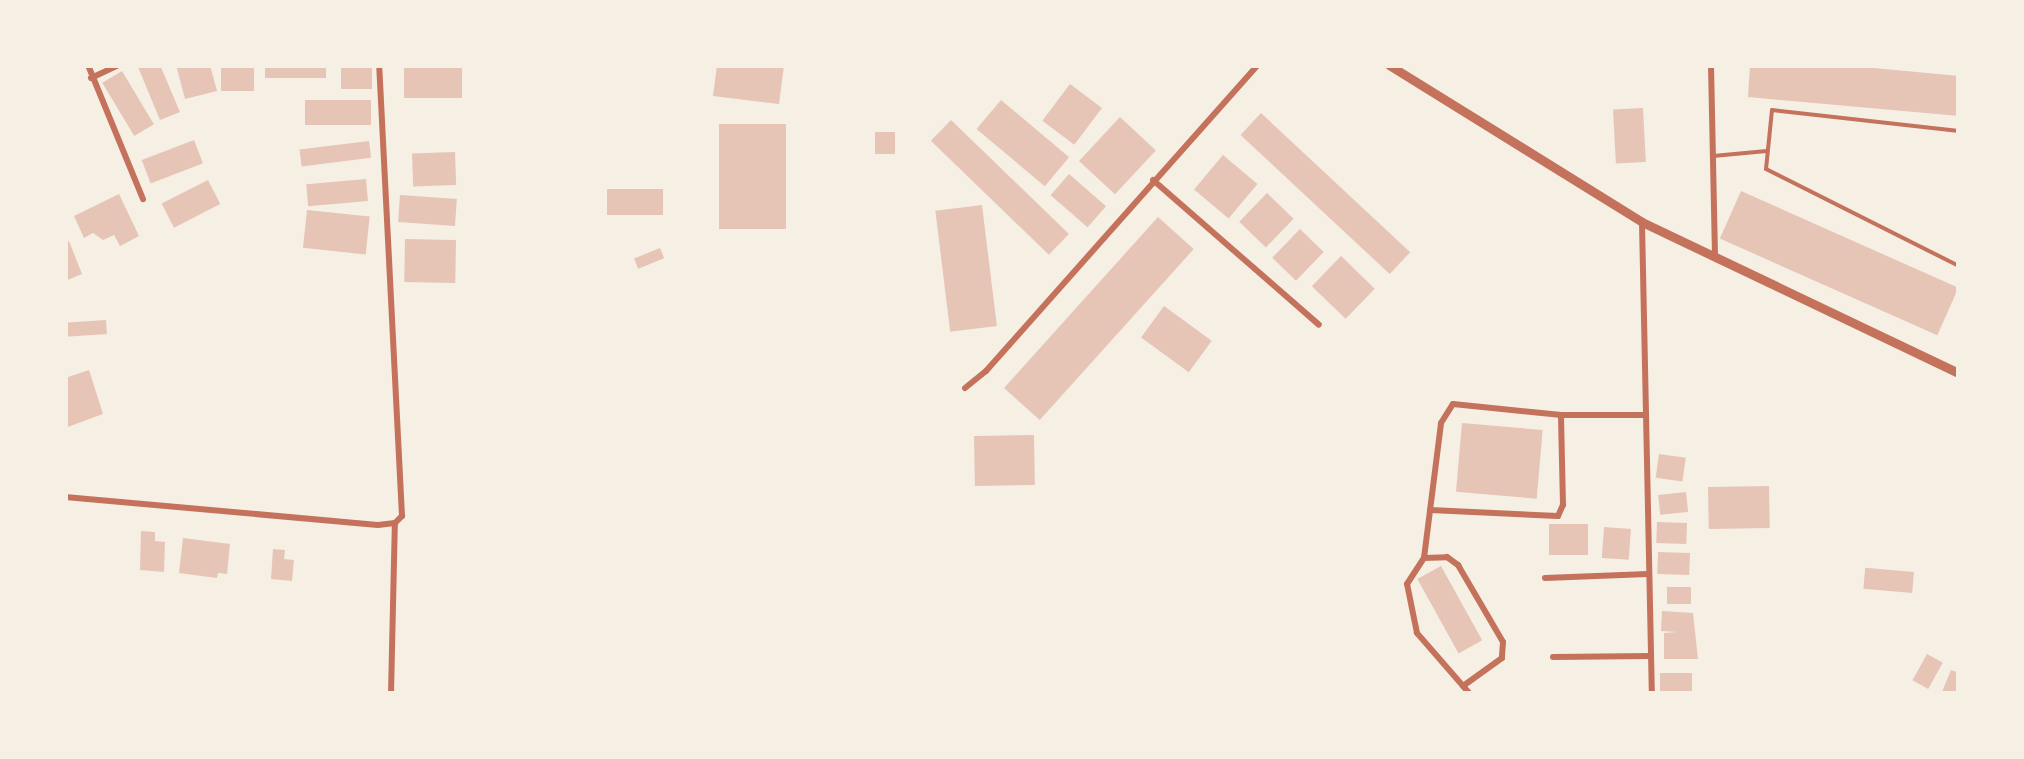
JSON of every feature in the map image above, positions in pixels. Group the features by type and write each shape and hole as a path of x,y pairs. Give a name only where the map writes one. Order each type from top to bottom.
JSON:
{"street":[{"path":"88,65 143,199"},
{"path":"91,78 119,65"},
{"path":"65,497 394,523 402,516 379,65"},
{"path":"964,388 986,372 1258,65"},
{"path":"1388,65 1642,222 1959,373"},
{"path":"1711,65 1715,257"},
{"path":"1153,180 1319,324"},
{"path":"1642,222 1652,694"},
{"path":"1470,694 1417,632 1407,584 1424,558 1441,423 1454,404 1561,414 1646,415"},
{"path":"1430,510 1558,516 1563,505 1561,414"},
{"path":"391,694 394,523"},
{"path":"1424,558 1447,557 1458,565 1503,642 1502,658 1463,686"},
{"path":"1545,578 1648,574"},
{"path":"1553,657 1650,656"}],"lane":[{"path":"1959,131 1772,110 1766,169 1959,266"},
{"path":"1712,156 1767,151"}],"building":[{"path":"160,65 180,112 160,120 138,67"},
{"path":"176,65 210,65 217,91 185,99"},
{"path":"221,65 254,65 254,91 221,91"},
{"path":"265,65 326,65 326,78 265,78"},
{"path":"341,65 372,65 372,89 341,89"},
{"path":"404,65 462,65 462,98 404,98"},
{"path":"717,65 784,65 779,104 713,96"},
{"path":"1750,65 1842,65 1959,76 1959,116 1748,97"},
{"path":"122,71 154,124 134,136 102,83"},
{"path":"1070,84 1102,108 1074,145 1042,121"},
{"path":"305,100 371,100 371,125 305,125"},
{"path":"1001,100 1069,157 1045,186 977,129"},
{"path":"1643,108 1646,162 1616,163 1613,110"},
{"path":"1261,113 1410,252 1390,274 1241,135"},
{"path":"1120,117 1156,150 1115,194 1079,161"},
{"path":"951,120 1069,234 1049,255 931,141"},
{"path":"719,124 786,124 786,229 719,229"},
{"path":"875,132 895,132 895,154 875,154"},
{"path":"194,140 203,163 151,183 142,160"},
{"path":"369,141 371,158 302,166 300,150"},
{"path":"455,152 456,185 413,186 412,154"},
{"path":"1223,155 1257,184 1229,218 1194,189"},
{"path":"1069,174 1106,206 1088,227 1051,195"},
{"path":"366,179 368,201 308,206 306,184"},
{"path":"208,180 220,204 174,228 162,204"},
{"path":"607,189 663,189 663,215 607,215"},
{"path":"1741,191 1958,288 1937,335 1720,239"},
{"path":"1267,193 1294,219 1266,247 1239,222"},
{"path":"119,194 139,236 120,246 114,235 103,240 93,233 84,238 74,216"},
{"path":"400,195 457,199 455,226 398,222"},
{"path":"982,205 997,326 950,332 935,211"},
{"path":"307,210 370,217 366,254 303,248"},
{"path":"1158,217 1194,249 1040,420 1004,388"},
{"path":"1300,229 1324,252 1296,281 1272,258"},
{"path":"405,239 456,240 455,283 404,282"},
{"path":"69,241 82,274 65,281 65,243"},
{"path":"660,248 664,258 638,269 634,258"},
{"path":"1341,256 1375,289 1346,319 1312,286"},
{"path":"1164,306 1212,341 1189,372 1141,338"},
{"path":"106,320 107,334 66,337 65,323"},
{"path":"89,370 103,414 65,428 65,378"},
{"path":"1462,423 1543,430 1537,499 1456,492"},
{"path":"1034,435 1035,485 975,486 974,436"},
{"path":"1659,454 1686,458 1682,482 1656,478"},
{"path":"1769,486 1770,528 1709,529 1708,487"},
{"path":"1686,492 1688,512 1660,515 1658,495"},
{"path":"1657,522 1687,523 1686,544 1656,543"},
{"path":"1549,524 1588,524 1588,555 1549,555"},
{"path":"1604,527 1631,529 1629,560 1602,558"},
{"path":"141,531 155,532 155,541 165,542 164,572 140,570"},
{"path":"183,538 230,544 227,574 218,573 217,578 179,573"},
{"path":"273,549 285,550 284,559 294,560 292,581 271,579"},
{"path":"1658,552 1690,553 1689,575 1657,574"},
{"path":"1441,566 1482,640 1459,653 1417,579"},
{"path":"1865,568 1914,572 1912,593 1863,589"},
{"path":"1667,587 1691,587 1691,604 1667,604"},
{"path":"1662,611 1693,613 1698,659 1664,659 1664,633 1677,632 1661,631"},
{"path":"1927,654 1943,663 1928,689 1912,680"},
{"path":"1951,670 1959,673 1957,694 1941,694"},
{"path":"1660,673 1692,673 1692,694 1660,694"}]}
